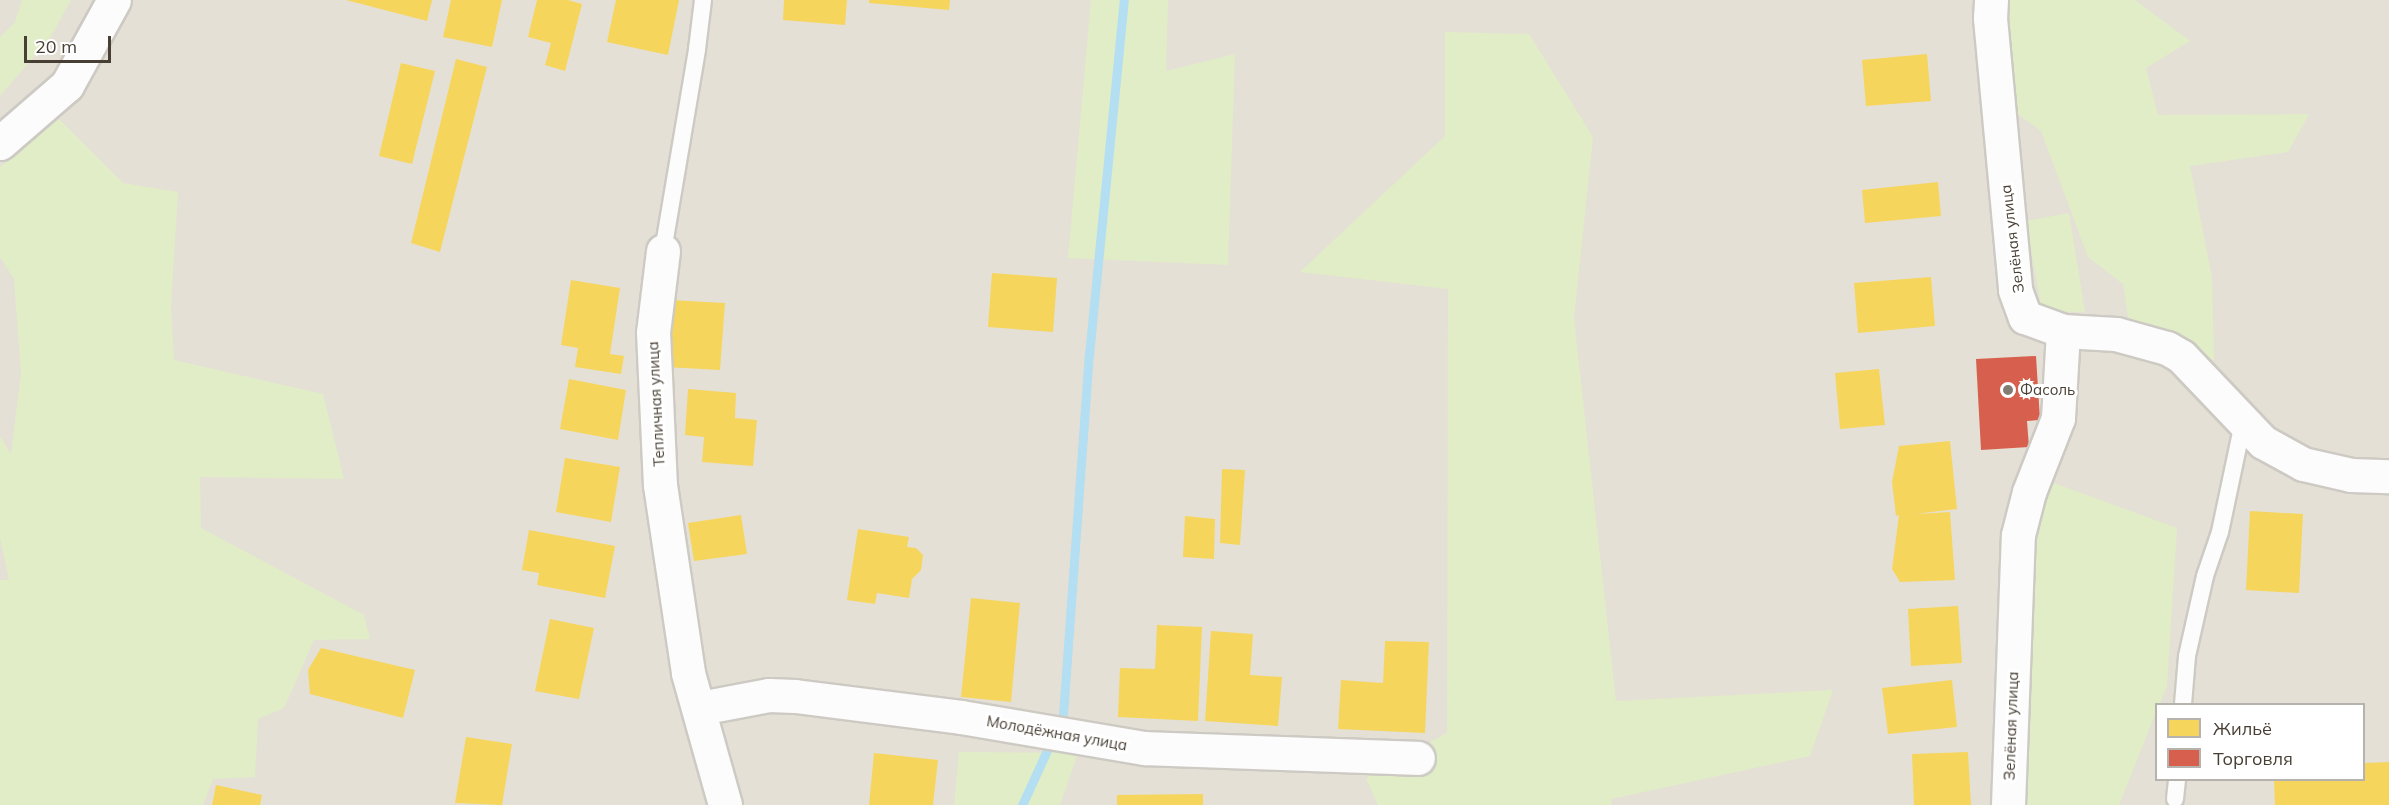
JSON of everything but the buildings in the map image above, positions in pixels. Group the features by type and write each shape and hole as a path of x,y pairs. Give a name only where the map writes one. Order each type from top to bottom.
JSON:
{"street":[{"path":"0,143 67,85 114,0"},
{"name":"Зелёная улица","path":"1991,0 1990,18 2015,290 2025,317 2063,331 2058,418 2029,492 2018,535 2008,805"},
{"name":"Тепличная улица","path":"663,251 653,332 660,485 688,673 700,708 725,805"},
{"path":"2063,331 2116,334 2167,348 2181,356 2242,423 2263,442 2303,464 2351,475 2389,476"},
{"name":"Молодёжная улица","path":"700,708 769,695 795,696 961,717 1144,748 1418,758"}],"lane":[{"name":"Тепличная улица","path":"663,251 697,50 703,0"},
{"path":"2183,703 2187,656 2205,576 2220,532 2242,423"},
{"path":"2175,799 2177,781"}],"shaded area":[{"path":"0,0 2389,0 2389,805 0,805"}],"green space":[{"path":"22,0 71,0 50,38 0,96 0,37 15,22"},
{"path":"1091,0 1168,0 1166,71 1235,54 1228,265 1068,258"},
{"path":"2005,0 2135,0 2190,41 2146,68 2158,115 2309,114 2288,152 2190,166 2212,277 2214,360 2129,324 2123,284 2088,257 2041,131 2011,109"},
{"path":"1445,32 1529,34 1593,137 1574,318 1616,701 1833,690 1810,756 1611,799 1612,805 1378,805 1366,778 1447,733 1448,289 1300,272 1445,136"},
{"path":"59,119 123,183 178,192 171,306 174,360 323,394 344,479 200,477 201,528 364,615 370,639 314,640 284,708 258,719 255,777 213,779 203,805 0,805 0,580 9,580 0,538 0,436 11,454 21,373 14,279 0,257 0,167"},
{"path":"2069,213 2085,312 2042,311 2026,221"},
{"path":"2043,479 2177,528 2167,686 2160,703 2155,703 2155,715 2119,805 2019,805 2029,548"},
{"path":"959,752 1078,753 1060,805 954,805"}],"waterway":[{"path":"1063,715 1089,355 1124,0"},
{"path":"1022,805 1049,746"}],"place":[{"name":"Фасоль","path":"2008,390"}]}
